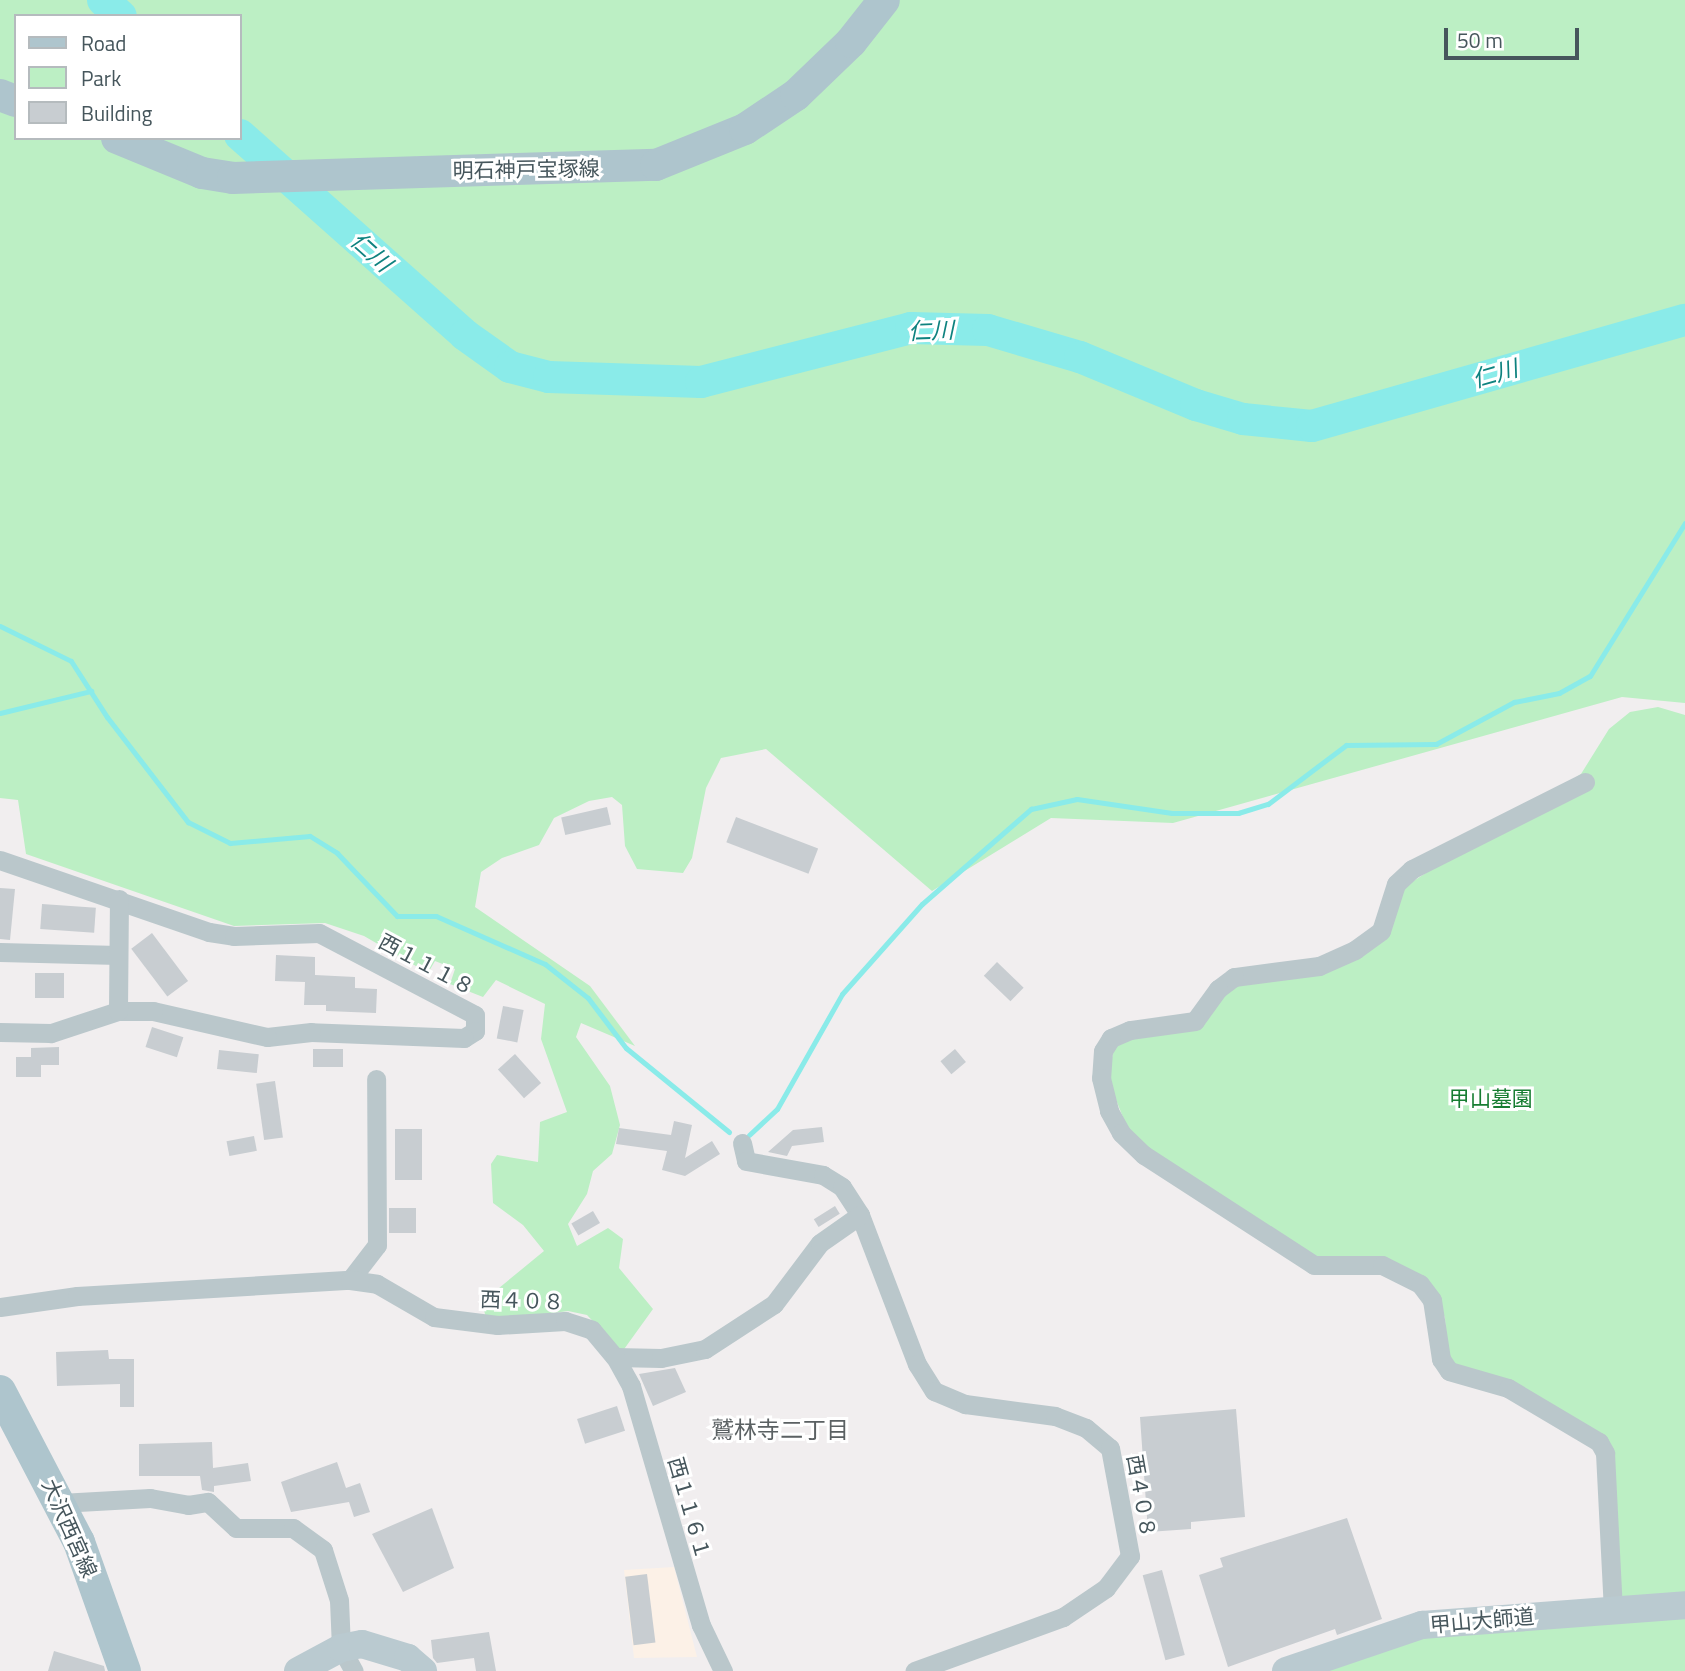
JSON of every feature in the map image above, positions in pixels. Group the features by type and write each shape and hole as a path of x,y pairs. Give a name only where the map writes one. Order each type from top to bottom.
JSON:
{"main road":[{"name":"明石神戸宝塚線","path":"122,140 202,173 233,178 656,164 703,149 745,129 796,95 851,42 884,0"},
{"name":"大沢西宮線","path":"0,1391 79,1542 125,1671"}],"street":[{"path":"1584,782 1412,869 1396,884 1381,931 1355,950 1319,966 1234,977 1218,989 1195,1021 1130,1030 1111,1038 1103,1051 1101,1078 1109,1111 1121,1133 1144,1155 1314,1265 1382,1265 1420,1284 1432,1300 1441,1359 1449,1371 1508,1388 1598,1442 1605,1453 1613,1609"},
{"name":"西１１１８","path":"0,860 234,936 319,933 475,1015 475,1031 464,1038 311,1032 267,1037 153,1010 118,1011 51,1032 0,1032"},
{"path":"118,1011 119,899"},
{"path":"0,952 118,955"},
{"path":"350,1280 377,1245 376,1079"},
{"name":"西４０８","path":"742,1143 746,1161 823,1175 842,1187 860,1215 917,1364 934,1391 965,1404 1055,1416 1086,1428 1110,1448 1130,1556 1106,1588 1063,1617 915,1671"},
{"path":"615,1357 661,1358 705,1349 730,1336 774,1304 820,1243 860,1215"},
{"name":"西４０８","path":"0,1307 77,1296 350,1280 377,1284 434,1317 497,1325 565,1321 592,1330 615,1357"},
{"name":"西１１６１","path":"615,1357 631,1386 701,1625 723,1671"},
{"path":"60,1503 150,1497 188,1505 208,1502 236,1528 293,1528 323,1550 339,1600 347,1660"},
{"name":"甲山大師道","path":"1286,1671 1373,1638 1422,1625 1685,1605"},
{"path":"298,1671 347,1660 362,1644 388,1649 423,1671"}],"shaded area":[{"path":"674,1567 697,1657 634,1658 624,1570"}],"green space":[{"path":"0,0 1685,0 1685,703 1622,697 1173,823 1051,818 932,891 766,749 721,758 706,788 692,858 683,873 637,869 625,846 622,805 612,797 589,801 554,818 539,845 502,858 481,872 475,907 590,986 635,1046 581,1023 576,1037 610,1086 620,1125 612,1154 593,1171 587,1194 568,1224 577,1246 608,1228 623,1239 619,1268 653,1309 622,1352 587,1315 568,1311 487,1322 482,1302 544,1251 523,1225 493,1203 491,1164 497,1155 538,1162 540,1122 567,1112 541,1039 545,1004 496,980 483,997 450,984 455,969 435,961 428,973 364,936 325,923 234,926 26,854 18,800 0,798"},
{"name":"甲山墓園","path":"1658,707 1685,715 1685,1594 1619,1599 1611,1452 1454,1367 1447,1356 1445,1318 1437,1297 1424,1281 1314,1256 1148,1151 1128,1130 1107,1077 1116,1042 1196,1028 1237,983 1359,955 1404,887 1581,774 1609,729 1630,712"},
{"path":"1685,1615 1685,1671 1318,1671 1424,1634"}],"building":[{"path":"607,807 611,825 565,835 561,818"},
{"path":"736,817 818,849 808,874 726,842"},
{"path":"0,888 15,889 10,940 0,939"},
{"path":"42,904 96,908 94,933 40,929"},
{"path":"152,933 188,981 167,997 131,949"},
{"path":"276,955 315,957 315,975 355,977 355,988 377,989 376,1013 326,1011 326,1005 304,1005 305,982 275,981"},
{"path":"997,962 1024,988 1010,1001 984,976"},
{"path":"35,973 64,973 64,998 35,998"},
{"path":"503,1006 524,1010 517,1042 497,1038"},
{"path":"152,1027 183,1037 177,1057 146,1047"},
{"path":"59,1047 59,1065 41,1065 41,1077 16,1077 16,1057 31,1057 31,1048"},
{"path":"313,1049 343,1049 343,1067 313,1067"},
{"path":"955,1049 966,1062 951,1074 940,1061"},
{"path":"219,1050 259,1054 257,1073 217,1069"},
{"path":"515,1054 541,1083 524,1098 498,1069"},
{"path":"275,1081 283,1137 264,1140 256,1084"},
{"path":"674,1121 692,1125 685,1158 712,1141 720,1154 685,1176 662,1170 667,1151 616,1144 619,1128 671,1135"},
{"path":"822,1127 824,1142 792,1146 787,1156 768,1152 793,1130"},
{"path":"395,1129 422,1129 422,1180 395,1180"},
{"path":"254,1136 257,1151 229,1156 227,1141"},
{"path":"835,1206 840,1214 819,1227 814,1219"},
{"path":"389,1208 416,1208 416,1233 389,1233"},
{"path":"593,1211 600,1223 578,1236 571,1224"},
{"path":"108,1350 109,1359 134,1359 134,1407 120,1407 120,1384 57,1386 56,1352"},
{"path":"675,1368 686,1392 653,1406 639,1374"},
{"path":"617,1406 625,1431 585,1444 577,1419"},
{"path":"1236,1409 1245,1517 1191,1522 1191,1529 1148,1532 1140,1417"},
{"path":"212,1442 213,1468 248,1463 251,1481 214,1486 214,1492 202,1490 200,1476 139,1476 139,1444"},
{"path":"337,1462 346,1488 360,1483 370,1512 354,1517 349,1502 291,1512 281,1482"},
{"path":"432,1508 454,1568 403,1592 372,1534"},
{"path":"1347,1518 1382,1619 1337,1635 1335,1629 1228,1667 1199,1575 1223,1567 1220,1558"},
{"path":"1162,1570 1185,1655 1165,1660 1143,1575"},
{"path":"647,1574 655,1642 634,1645 625,1577"},
{"path":"489,1632 496,1671 476,1671 474,1658 437,1663 433,1658 431,1640"},
{"path":"54,1651 104,1666 105,1671 48,1671"}],"waterway":[{"name":"仁川","path":"103,0 119,14"},
{"name":"仁川","path":"242,137 465,335 510,367 549,377 701,382 911,328 988,330 1080,357 1196,405 1243,419 1312,426 1685,320"},
{"path":"749,1135 777,1109 842,994 922,904 1031,809 1077,799 1172,813 1238,813 1268,804 1346,745 1436,744 1514,702 1559,693 1590,676 1685,523"},
{"path":"0,626 71,661 107,717 188,822 230,843 310,836 337,853 397,916 436,916 545,964 588,998 626,1048 729,1132"},
{"path":"0,713 91,691"}],"district":[{"name":"鷲林寺二丁目","path":"780,1430"}]}
